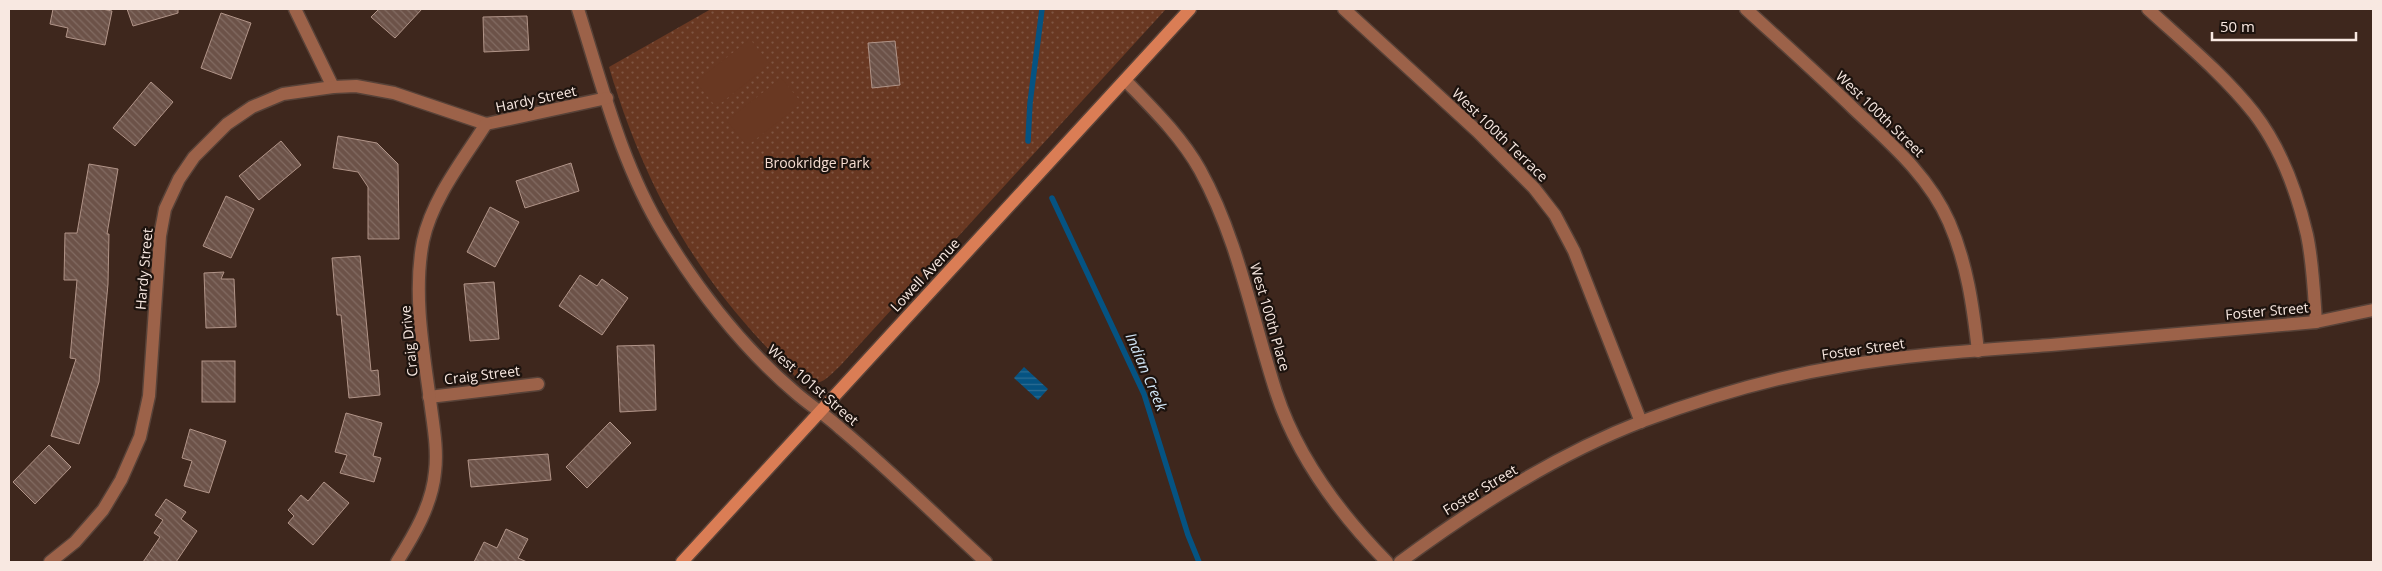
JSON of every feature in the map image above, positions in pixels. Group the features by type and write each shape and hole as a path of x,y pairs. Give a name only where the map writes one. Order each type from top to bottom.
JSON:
{"street":[{"path":"295,9 333,87"},
{"name":"West 101st Street","path":"578,9 634,174 664,233 708,300 747,346 796,393 841,428 986,562"},
{"name":"Lowell Avenue","path":"682,562 1190,9"},
{"name":"West 100th Terrace","path":"1344,9 1477,131 1534,188 1555,215 1574,251 1642,422"},
{"name":"West 100th Street","path":"1746,9 1905,157 1929,187 1948,220 1961,252 1971,295 1978,351"},
{"path":"2148,9 2225,80 2255,114 2279,152 2297,196 2308,237 2316,322"},
{"name":"West 100th Place","path":"1125,80 1179,138 1200,169 1222,215 1277,394 1299,445 1324,488 1360,535 1387,562"},
{"name":"Hardy Street","path":"50,562 75,542 103,510 121,480 140,437 150,396 160,236 165,210 179,179 194,157 227,124 252,107 283,94 333,87 356,86 394,94 486,124 607,98"},
{"name":"Craig Drive","path":"397,562 423,516 435,472 418,276 424,240 433,214 446,187 486,124"},
{"name":"Foster Street","path":"1400,562 1454,522 1494,496 1576,452 1642,422 1761,384 1843,366 1978,351 2316,322 2373,310"},
{"name":"Craig Street","path":"429,397 538,384"}],"green space":[{"name":"Brookridge Park","path":"711,9 1166,9 840,366 826,379 812,383 799,380 765,345 706,274 682,237 660,198 641,157 609,67"},
{"path":"750,39 770,64 716,107 696,82"},
{"path":"781,78 802,103 747,146 727,121"}],"water":[{"path":"1024,367 1048,389 1038,400 1014,378"}],"building":[{"path":"53,9 102,9 112,11 105,45 66,37 68,28 50,24"},
{"path":"127,9 178,9 178,13 133,26"},
{"path":"379,9 422,9 395,38 371,17"},
{"path":"221,13 251,23 231,79 201,68"},
{"path":"527,16 529,50 484,52 483,17"},
{"path":"895,41 900,85 872,88 868,43"},
{"path":"151,82 173,102 135,146 113,128"},
{"path":"338,136 377,143 398,164 399,239 368,239 368,187 358,172 333,168"},
{"path":"281,141 301,165 259,200 239,176"},
{"path":"571,163 579,191 525,208 516,181"},
{"path":"89,164 118,169 107,234 109,234 108,284 99,382 79,444 51,436 76,359 70,358 77,280 64,280 65,233 77,233"},
{"path":"226,196 254,209 231,258 203,246"},
{"path":"490,207 519,222 495,267 467,252"},
{"path":"360,256 371,371 378,370 380,395 349,398 341,315 337,315 332,258"},
{"path":"224,272 221,279 234,279 236,327 206,328 204,273"},
{"path":"580,275 597,286 602,279 628,298 602,335 559,306"},
{"path":"494,282 499,339 470,341 464,284"},
{"path":"654,345 656,410 620,412 617,346"},
{"path":"202,361 235,361 235,402 202,402"},
{"path":"346,413 382,423 373,456 381,458 374,482 340,473 347,455 335,452"},
{"path":"610,422 631,443 587,488 566,467"},
{"path":"190,429 226,441 209,493 184,486 192,461 182,458"},
{"path":"49,445 71,467 35,504 13,482"},
{"path":"548,454 551,480 471,487 468,460"},
{"path":"324,482 349,503 313,545 288,523 294,516 288,510 301,495 308,501"},
{"path":"166,499 186,512 181,519 197,531 176,562 143,562 160,537 154,533 163,520 155,515"},
{"path":"506,529 528,539 518,558 527,562 474,562 484,542 497,548"}],"waterway":[{"name":"Indian Creek","path":"1028,141 1030,103 1042,9"},
{"name":"Indian Creek","path":"1052,198 1144,394 1188,535 1199,562"}]}
